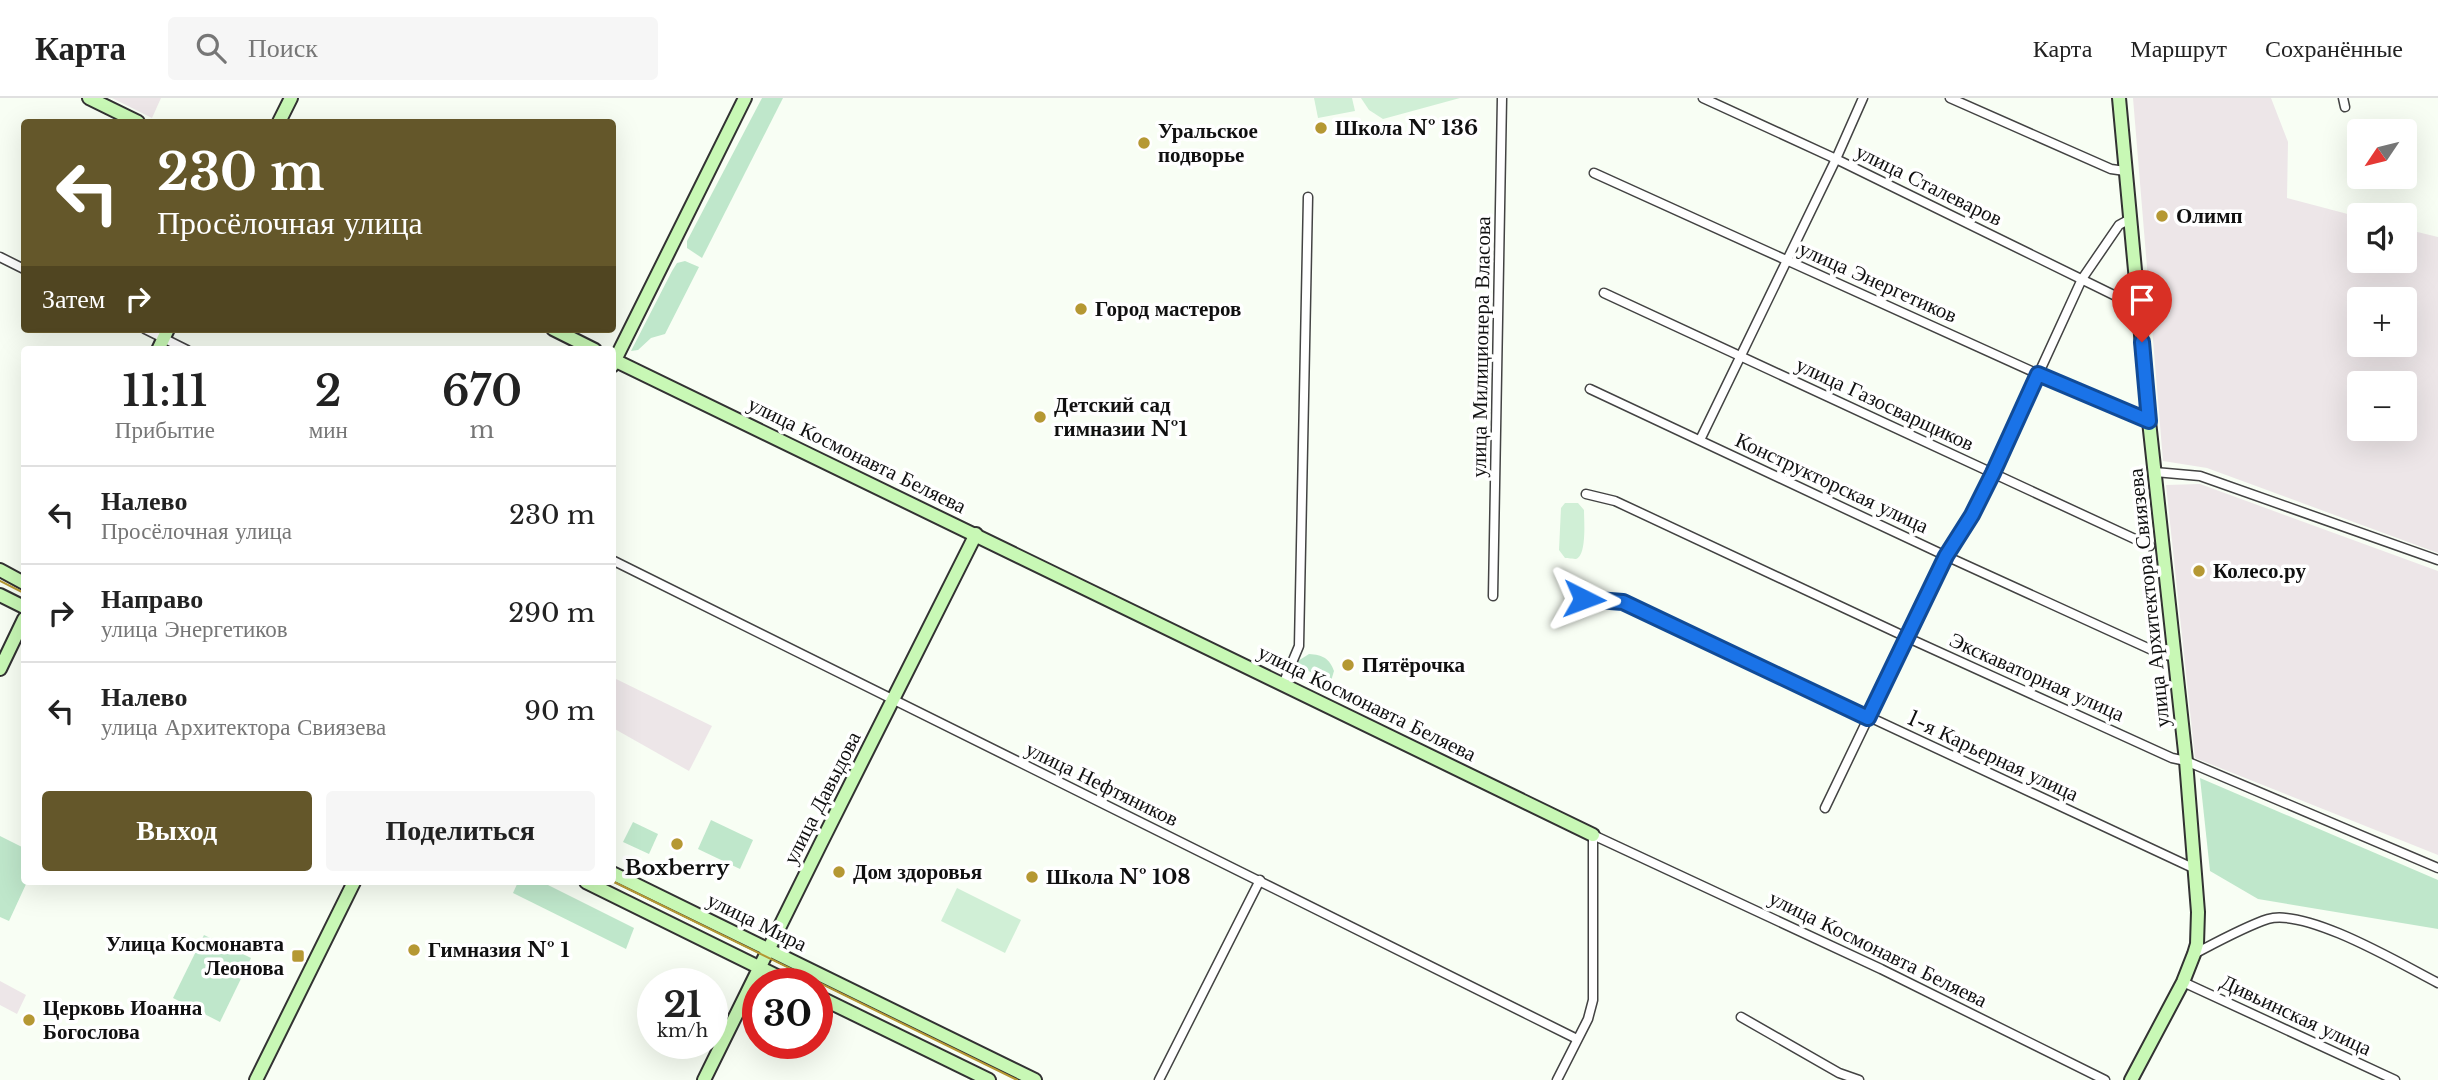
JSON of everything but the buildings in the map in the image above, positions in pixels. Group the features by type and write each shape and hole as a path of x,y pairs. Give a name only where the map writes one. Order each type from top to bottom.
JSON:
{"main road":[{"path":"89,98 132,119"},
{"path":"280,119 291,98"},
{"path":"616,355 745,98"},
{"name":"улица Архитектора Свиязева","path":"2119,98 2149,421 2186,761 2198,912 2197,944 2183,982 2131,1080"},
{"path":"561,333 587,346"},
{"name":"улица Космонавта Беляева","path":"616,362 976,534 1593,835"},
{"name":"улица Давыдова","path":"705,1080 976,534"},
{"path":"0,570 21,581"},
{"path":"0,595 21,606"},
{"path":"0,669 21,625"},
{"name":"улица Мира","path":"616,875 1035,1080"},
{"path":"256,1080 353,885"},
{"name":"улица Мира","path":"592,885 760,967"},
{"path":"833,1004 989,1080"}],"street":[{"name":"улица Милиционера Власова","path":"1493,596 1502,98"},
{"name":"улица Сталеваров","path":"1703,98 1836,159 2130,303 2138,304"},
{"path":"1700,440 1863,98"},
{"path":"1950,98 2111,169 2125,171"},
{"name":"улица Энергетиков","path":"1594,173 2038,374 2149,421"},
{"path":"1283,684 1299,646 1308,197"},
{"path":"1825,808 1946,556 1972,515 1993,473 2082,279 2119,225 2130,219"},
{"path":"0,257 21,268"},
{"name":"улица Газосварщиков","path":"1604,293 2150,547"},
{"name":"Конструкторская улица","path":"1590,389 1946,556 2163,654 2175,656"},
{"path":"2155,472 2200,476 2438,560"},
{"name":"Экскаваторная улица","path":"1586,494 1615,500 2172,758 2186,761 2438,868"},
{"name":"улица Нефтяников","path":"616,562 892,702 1260,880 1577,1039"},
{"name":"1-я Карьерная улица","path":"1584,599 1623,602 2195,869"},
{"path":"1557,1080 1588,1019 1593,1000 1593,835"},
{"name":"улица Космонавта Беляева","path":"1593,835 1873,965 2105,1080"},
{"path":"1160,1080 1260,880"},
{"path":"2194,954 2268,919 2282,917 2335,930 2438,983"},
{"name":"Дивьинская улица","path":"2183,982 2395,1080"},
{"path":"1741,1017 1839,1073 1858,1080"}],"shaded area":[{"path":"112,98 161,98 152,118"},
{"path":"2133,98 2271,98 2288,142 2287,198 2347,214 2347,273 2417,273 2417,232 2438,237 2438,553 2207,468 2163,461"},
{"path":"2200,484 2438,571 2438,855 2195,758 2166,485"},
{"path":"616,679 712,726 689,771 616,730"},
{"path":"0,981 26,995 17,1014 0,1005"}],"green space":[{"path":"762,98 783,98 702,258 687,248 687,241"},
{"path":"1314,98 1352,98 1355,111 1318,118"},
{"path":"1361,98 1460,98 1383,119 1369,110"},
{"path":"685,261 699,267 665,334 651,338 638,350 631,351 672,271 677,263"},
{"path":"1565,503 1578,503 1584,510 1583,545 1580,556 1576,559 1565,558 1559,550 1561,508"},
{"path":"1309,654 1328,660 1334,671 1331,681 1297,666 1298,661"},
{"path":"2200,778 2438,880 2438,929 2258,899 2210,871"},
{"path":"711,820 753,840 740,869 698,849"},
{"path":"633,822 658,834 649,854 623,842"},
{"path":"0,836 21,846 21,885 26,885 9,921 0,917"},
{"path":"517,885 548,885 634,928 626,949 513,893"},
{"path":"957,888 1021,920 1005,953 941,921"},
{"path":"204,935 251,958 220,1022 173,998"}],"tram line":[{"path":"0,581 21,592"},
{"path":"616,883 1017,1080"}],"place":[{"name":"Школа № 136","path":"1321,128"},
{"name":"Уральское подворье","path":"1144,143"},
{"name":"Олимп","path":"2162,216"},
{"name":"Город мастеров","path":"1081,309"},
{"name":"Детский сад гимназии №1","path":"1040,417"},
{"name":"Колесо.ру","path":"2199,571"},
{"name":"Пятёрочка","path":"1348,665"},
{"name":"Boxberry","path":"677,844"},
{"name":"Дом здоровья","path":"839,872"},
{"name":"Школа № 108","path":"1032,877"},
{"name":"Гимназия № 1","path":"414,950"},
{"name":"Улица Космонавта Леонова","path":"298,956"},
{"name":"Церковь Иоанна Богослова","path":"29,1020"}],"route":[{"path":"1584,599 1623,602 1868,718 1946,556 1972,515 1993,473 2038,374 2149,421 2142,342"}]}
